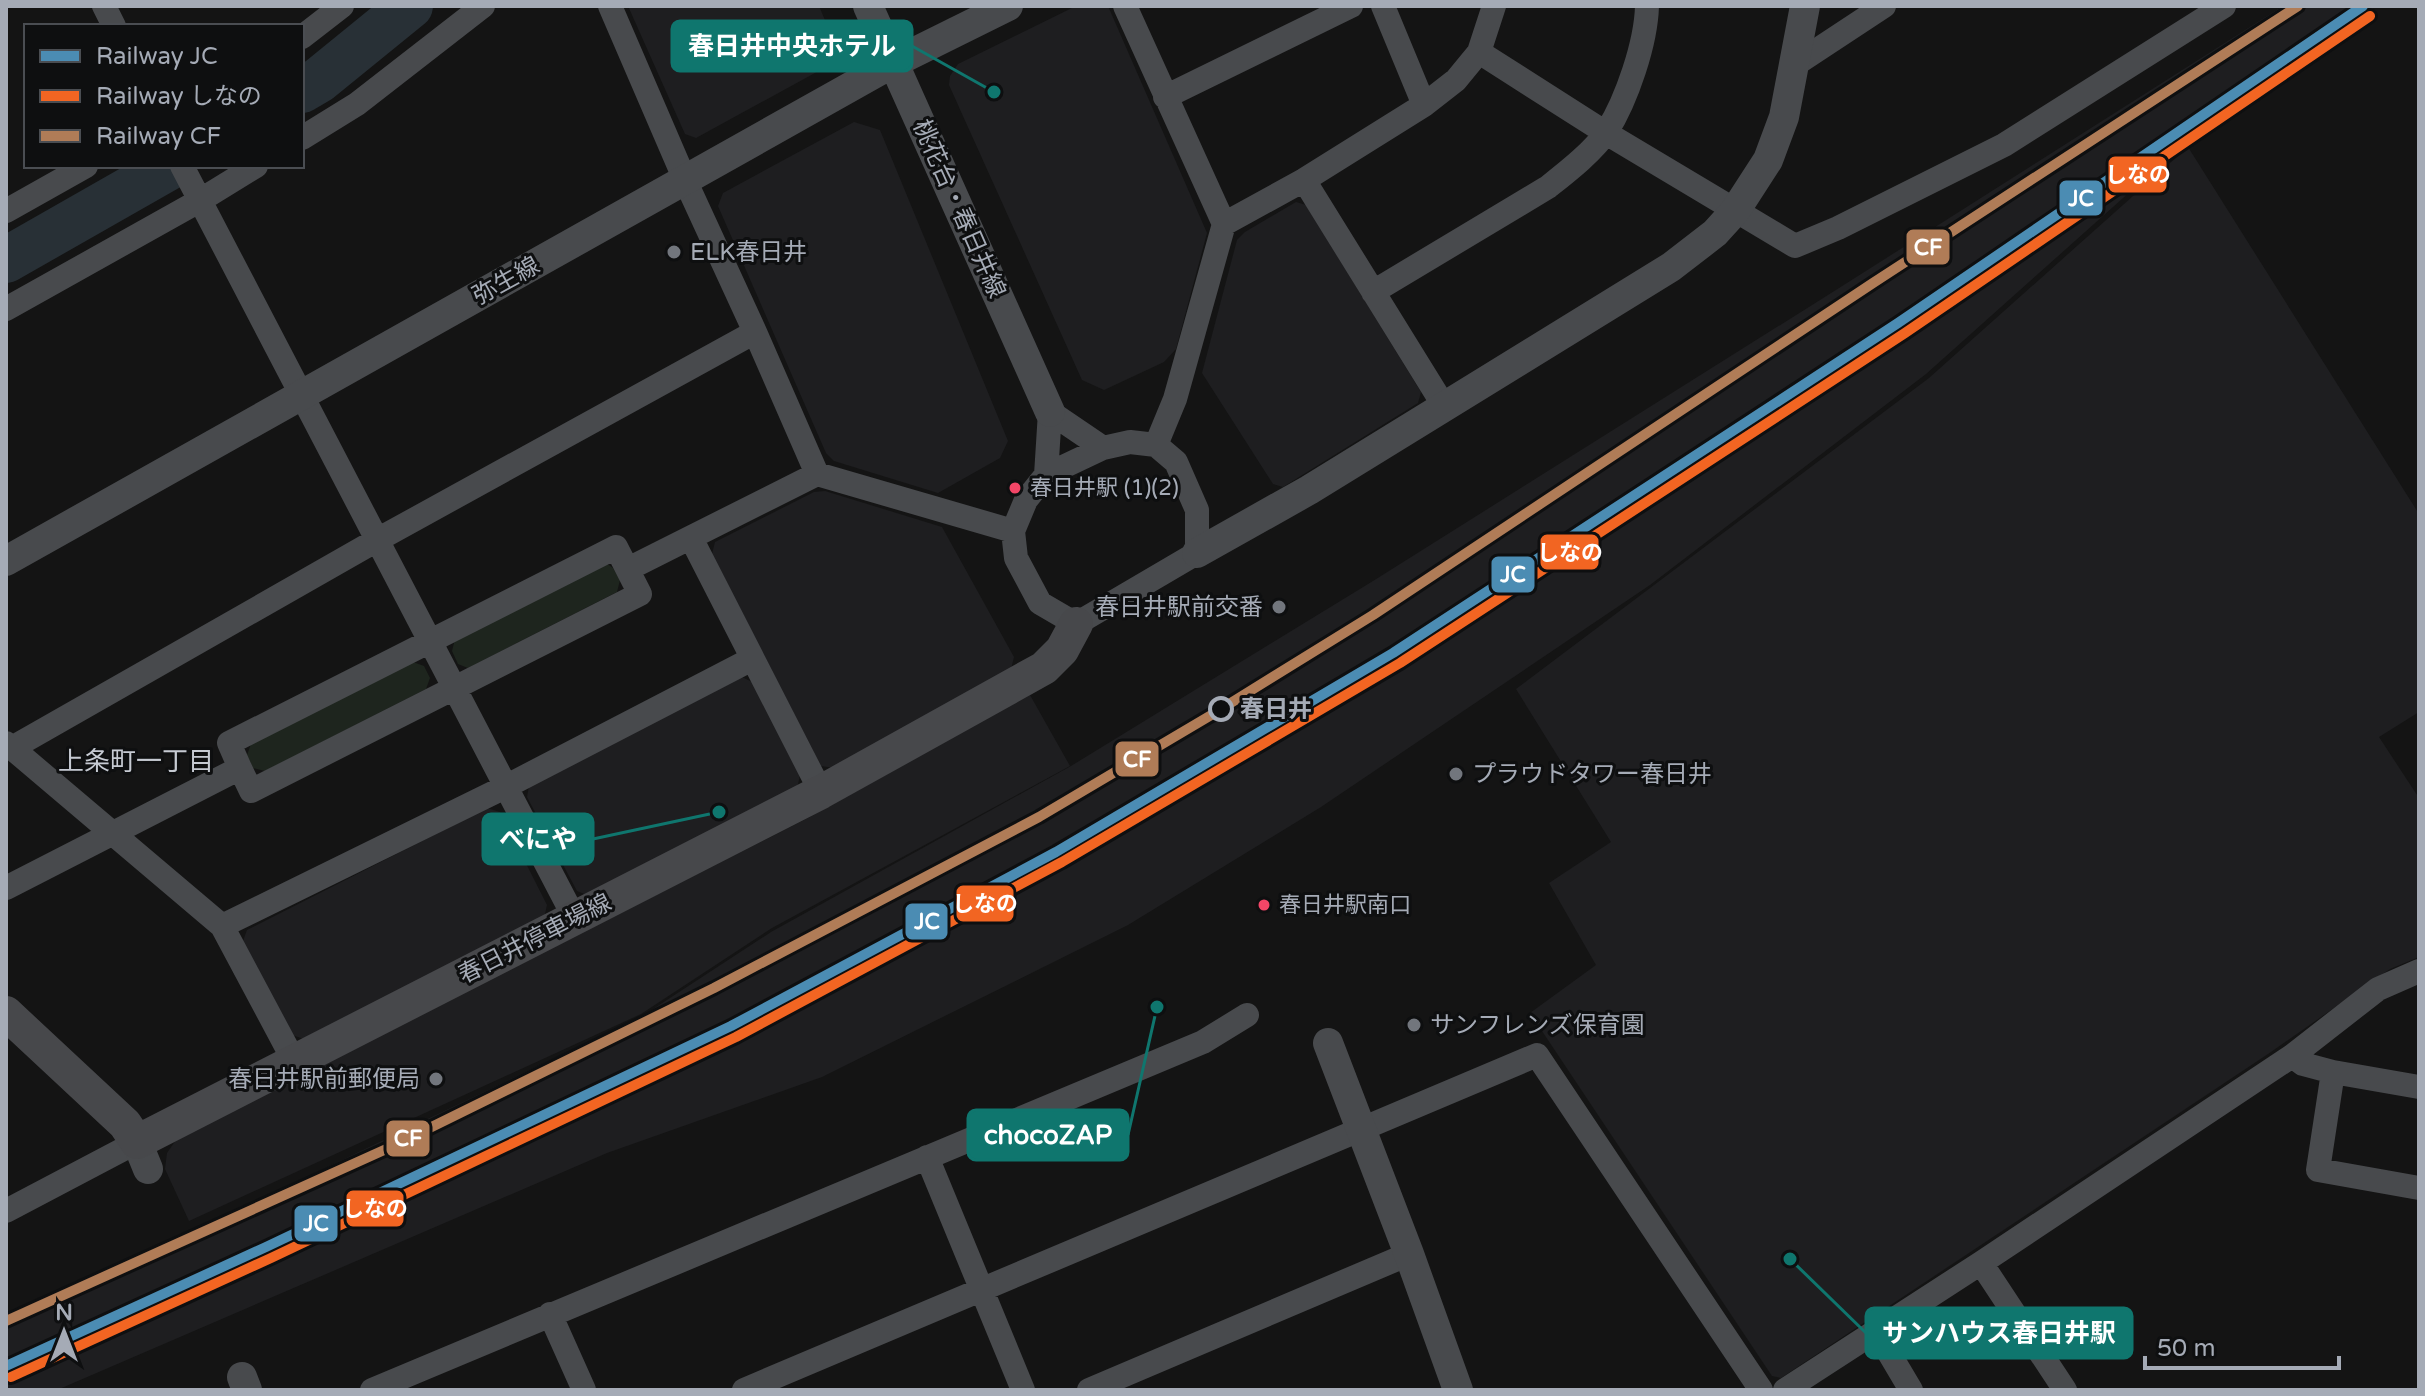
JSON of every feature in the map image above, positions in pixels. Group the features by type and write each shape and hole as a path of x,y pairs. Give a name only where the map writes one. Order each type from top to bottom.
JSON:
{"main road":[{"name":"春日井停車場線","path":"143,1156 294,1061 821,792 1044,668 1062,650 1076,624"},
{"path":"6,1013 125,1124 143,1156"}],"street":[{"path":"104,6 113,24"},
{"path":"304,35 342,6"},
{"path":"304,137 357,104 483,6"},
{"path":"610,6 817,474"},
{"name":"桃花台・春日井線","path":"868,6 1050,412"},
{"name":"弥生線","path":"6,561 893,63 1008,6"},
{"path":"1125,6 1224,224 1175,399 1156,445"},
{"path":"1165,97 1351,6"},
{"path":"1383,6 1424,105"},
{"path":"1224,224 1304,180 1424,105 1456,80 1479,52 1494,6"},
{"path":"1373,292 1548,187 1569,171 1606,133 1638,58 1647,6"},
{"path":"1197,553 1197,510 1176,462 1156,445 1130,442 1103,448 1046,475 1026,500 1013,531 1016,558 1040,603 1076,624 1309,490 1671,267 1715,233 1735,211 1768,160 1784,117 1805,6"},
{"path":"1796,64 1884,6"},
{"path":"1479,52 1606,133 1795,246 1838,228 2004,145 2224,6"},
{"path":"6,211 82,168"},
{"path":"183,168 575,919"},
{"path":"6,309 196,196 252,168"},
{"path":"1304,180 1444,406"},
{"path":"294,1061 222,926 9,745 755,332"},
{"path":"1050,412 1103,448"},
{"path":"1046,475 1050,412"},
{"path":"628,569 817,474 1013,531"},
{"path":"691,538 821,792"},
{"path":"616,547 640,594 251,791 229,743 430,641 616,547"},
{"path":"222,926 505,787 752,659"},
{"path":"6,888 240,768"},
{"path":"1785,1390 2292,1056 2378,989 2416,976"},
{"path":"372,1390 1203,1042 1247,1015"},
{"path":"1328,1043 1458,1390"},
{"path":"744,1390 1537,1055 1761,1390"},
{"path":"2292,1056 2303,1064 2333,1072 2419,1087"},
{"path":"2333,1072 2318,1170 2419,1188"},
{"path":"6,1211 143,1156"},
{"path":"927,1157 1023,1390"},
{"path":"1089,1390 1409,1254"},
{"path":"1981,1263 2065,1390"},
{"path":"550,1314 584,1390"},
{"path":"1876,1331 1911,1390"}],"shaded area":[{"path":"628,6 819,6 836,46 824,68 696,138 685,134"},
{"path":"1076,6 1108,6 1207,233 1176,349 1164,362 1104,390 1082,380 949,85 950,76 958,64"},
{"path":"2283,6 2376,6 2188,140 1926,374 1650,585 1321,807 1128,925 822,1077 607,1153 57,1390 6,1390 6,1316 159,1248 644,1015 771,932 1071,766 1373,581"},
{"path":"854,122 880,130 1008,441 1000,458 938,493 834,461 826,453 718,206 723,193"},
{"path":"2188,147 2419,514 2419,712 2379,737 2419,798 2419,957 2390,969 2268,1054 1781,1378 1772,1376 1530,1013 1596,965 1549,883 1611,842 1516,689 1929,378"},
{"path":"1296,202 1306,205 1421,392 1418,403 1283,487 1273,484 1202,373 1237,240"},
{"path":"825,491 942,527 1014,657 1011,669 835,768 821,766 712,554 715,542 814,492"},
{"path":"606,563 620,580 617,592 468,668 458,664 452,651 455,639"},
{"path":"413,662 424,666 430,678 426,689 265,771 253,768 247,755 251,744"},
{"path":"742,677 752,682 800,775 797,789 587,895 577,891 527,797 529,786"},
{"path":"1030,695 1070,766 772,928 641,1014 189,1221 165,1169 167,1153 178,1137 808,818"},
{"path":"487,808 500,812 547,905 544,918 304,1039 292,1035 243,941 247,930"}],"waterway":[{"path":"304,89 410,6"},
{"path":"6,260 167,168"}],"railway":[{"path":"2331,27 2356,6"}],"rail line":[{"name":"CF","path":"6,1321 393,1146 714,988 1039,817 1373,615 2298,6"},
{"name":"JC","path":"6,1366 266,1247 731,1026 1056,852 1393,653 1898,323 2363,6"},
{"name":"しなの","path":"11,1377 271,1258 736,1037 1062,862 1400,663 1905,333 2370,16"}],"place":[{"name":"春日井中央ホテル","path":"994,92"},
{"name":"ELK春日井","path":"674,252"},
{"name":"春日井駅 (1)(2)","path":"1015,488"},
{"name":"春日井駅前交番","path":"1279,607"},
{"name":"春日井","path":"1221,709"},
{"name":"プラウドタワー春日井","path":"1456,774"},
{"name":"べにや","path":"719,812"},
{"name":"春日井駅南口","path":"1264,905"},
{"name":"chocoZAP","path":"1157,1007"},
{"name":"サンフレンズ保育園","path":"1414,1025"},
{"name":"春日井駅前郵便局","path":"436,1079"},
{"name":"サンハウス春日井駅","path":"1790,1259"}],"district":[{"name":"上条町一丁目","path":"136,761"}]}
